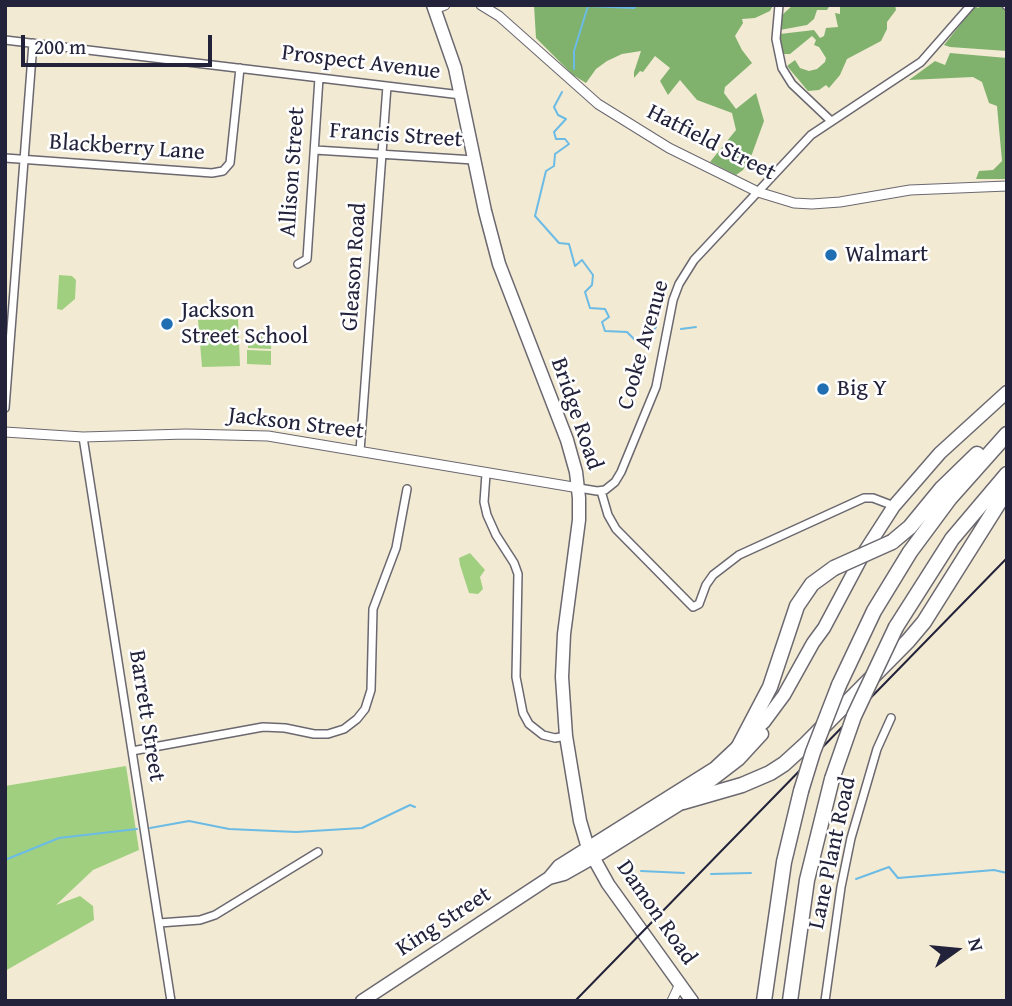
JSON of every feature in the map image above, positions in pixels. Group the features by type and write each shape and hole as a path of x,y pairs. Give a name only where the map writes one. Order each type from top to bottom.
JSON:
{"highway":[{"path":"737,748 770,687 799,600 812,584 834,568 892,542 910,527 949,481 1007,427"},
{"path":"764,1001 784,862 813,752 839,685 874,611 910,552 950,498 1007,434"},
{"path":"790,1001 807,880 832,779 854,716 896,627 952,540 1007,474"},
{"path":"683,802 763,777 784,764 806,744 924,622 1007,490"}],"main road":[{"name":"Bridge Road","path":"437,6 461,95 499,264 567,440 579,488 579,520 564,634 562,677 566,736 580,821 590,853"},
{"path":"590,853 706,774 737,748 777,705 824,628 865,551 894,506 935,458 1007,391"},
{"path":"590,853 683,802 738,759 771,725 806,673 820,646 824,628"},
{"name":"King Street","path":"362,1001 549,878 559,866 590,853"},
{"name":"Damon Road","path":"590,853 613,891 692,1001"}],"street":[{"name":"Hatfield Street","path":"481,5 499,16 598,104 669,148 758,191 794,203 812,204 910,190 1007,186"},
{"path":"779,5 776,39 782,68 792,84 830,120"},
{"name":"Cooke Avenue","path":"601,491 611,487 618,477 649,408 661,367 673,300 679,284 694,260 795,150 830,120 921,62 971,5"},
{"name":"Prospect Avenue","path":"5,40 461,95"},
{"path":"5,408 33,43"},
{"name":"Blackberry Lane","path":"5,158 212,173 225,170 230,163 240,68"},
{"name":"Allison Street","path":"298,264 307,259 319,78"},
{"name":"Gleason Road","path":"360,451 387,86"},
{"name":"Francis Street","path":"315,150 474,160"},
{"name":"Jackson Street","path":"5,432 83,437 259,435 579,488"},
{"name":"Barrett Street","path":"83,437 171,1001"},
{"path":"486,474 484,502 487,515 514,563 517,574 516,677 523,713 529,724 543,735 555,738 566,736"},
{"path":"579,488 601,491 608,515 616,529 693,607 699,604 709,579 739,555 857,500 873,498 894,506"},
{"path":"132,751 263,727 285,727 314,734 328,734 344,729 357,719 370,696 373,609 396,548 407,489"},
{"name":"Lane Plant Road","path":"825,1001 851,838 877,749 891,718"},
{"path":"159,923 200,920 215,915 318,852"},
{"path":"672,1001 680,984"}],"green space":[{"path":"534,5 773,5 770,11 755,18 742,19 743,23 735,36 752,63 725,87 724,93 736,109 756,93 764,121 743,170 736,175 710,162 736,130 732,113 697,100 680,80 668,95 660,81 670,68 655,56 643,72 640,71 634,78 641,51 622,54 607,61 596,69 586,83 573,75 536,38"},
{"path":"793,5 830,5 827,10 817,10 814,19 807,25 780,30 782,15"},
{"path":"840,5 895,5 896,10 887,22 887,29 881,41 847,59 840,75 829,88 826,85 819,90 808,91 787,66 795,60 800,68 809,71 817,69 826,58 819,47 814,45 816,40 812,36 790,54 782,54 780,34 814,30 820,38 824,36 826,28 838,27 835,13 840,14"},
{"path":"982,5 998,5 1007,10 1007,51 944,45 975,6 978,8"},
{"path":"950,53 1007,58 1007,179 976,179 979,171 993,170 1002,161 997,106 989,103 982,82 973,77 909,80 935,61 945,65"},
{"path":"59,275 72,276 76,280 75,299 62,310 57,309"},
{"path":"238,319 240,366 202,367 198,320"},
{"path":"248,334 272,335 271,349 248,348"},
{"path":"247,350 271,351 271,365 247,364"},
{"path":"470,553 485,570 480,577 483,589 478,594 469,593 460,565 459,558"},
{"path":"126,766 139,850 93,870 56,905 80,896 93,906 94,920 5,971 5,786"}],"waterway":[{"path":"574,69 574,51 588,6 634,8 637,5"},
{"path":"562,92 554,107 558,115 566,119 554,132 556,139 565,139 569,144 555,154 554,166 546,171 535,216 559,243 569,244 575,266 582,260 593,275 592,285 585,292 590,308 605,309 609,317 602,322 605,331 627,332 635,340 647,338 656,327"},
{"path":"681,329 696,327"},
{"path":"150,828 189,821 229,829 296,832 362,828 410,805 415,807"},
{"path":"5,860 59,838 137,829"},
{"path":"856,879 889,867 898,878 994,870 1007,873"},
{"path":"641,871 684,873"},
{"path":"711,874 751,873"}],"railway":[{"path":"575,1001 1007,558"}],"place":[{"name":"Walmart","path":"831,255"},
{"name":"Jackson Street School","path":"167,324"},
{"name":"Big Y","path":"823,389"}]}
